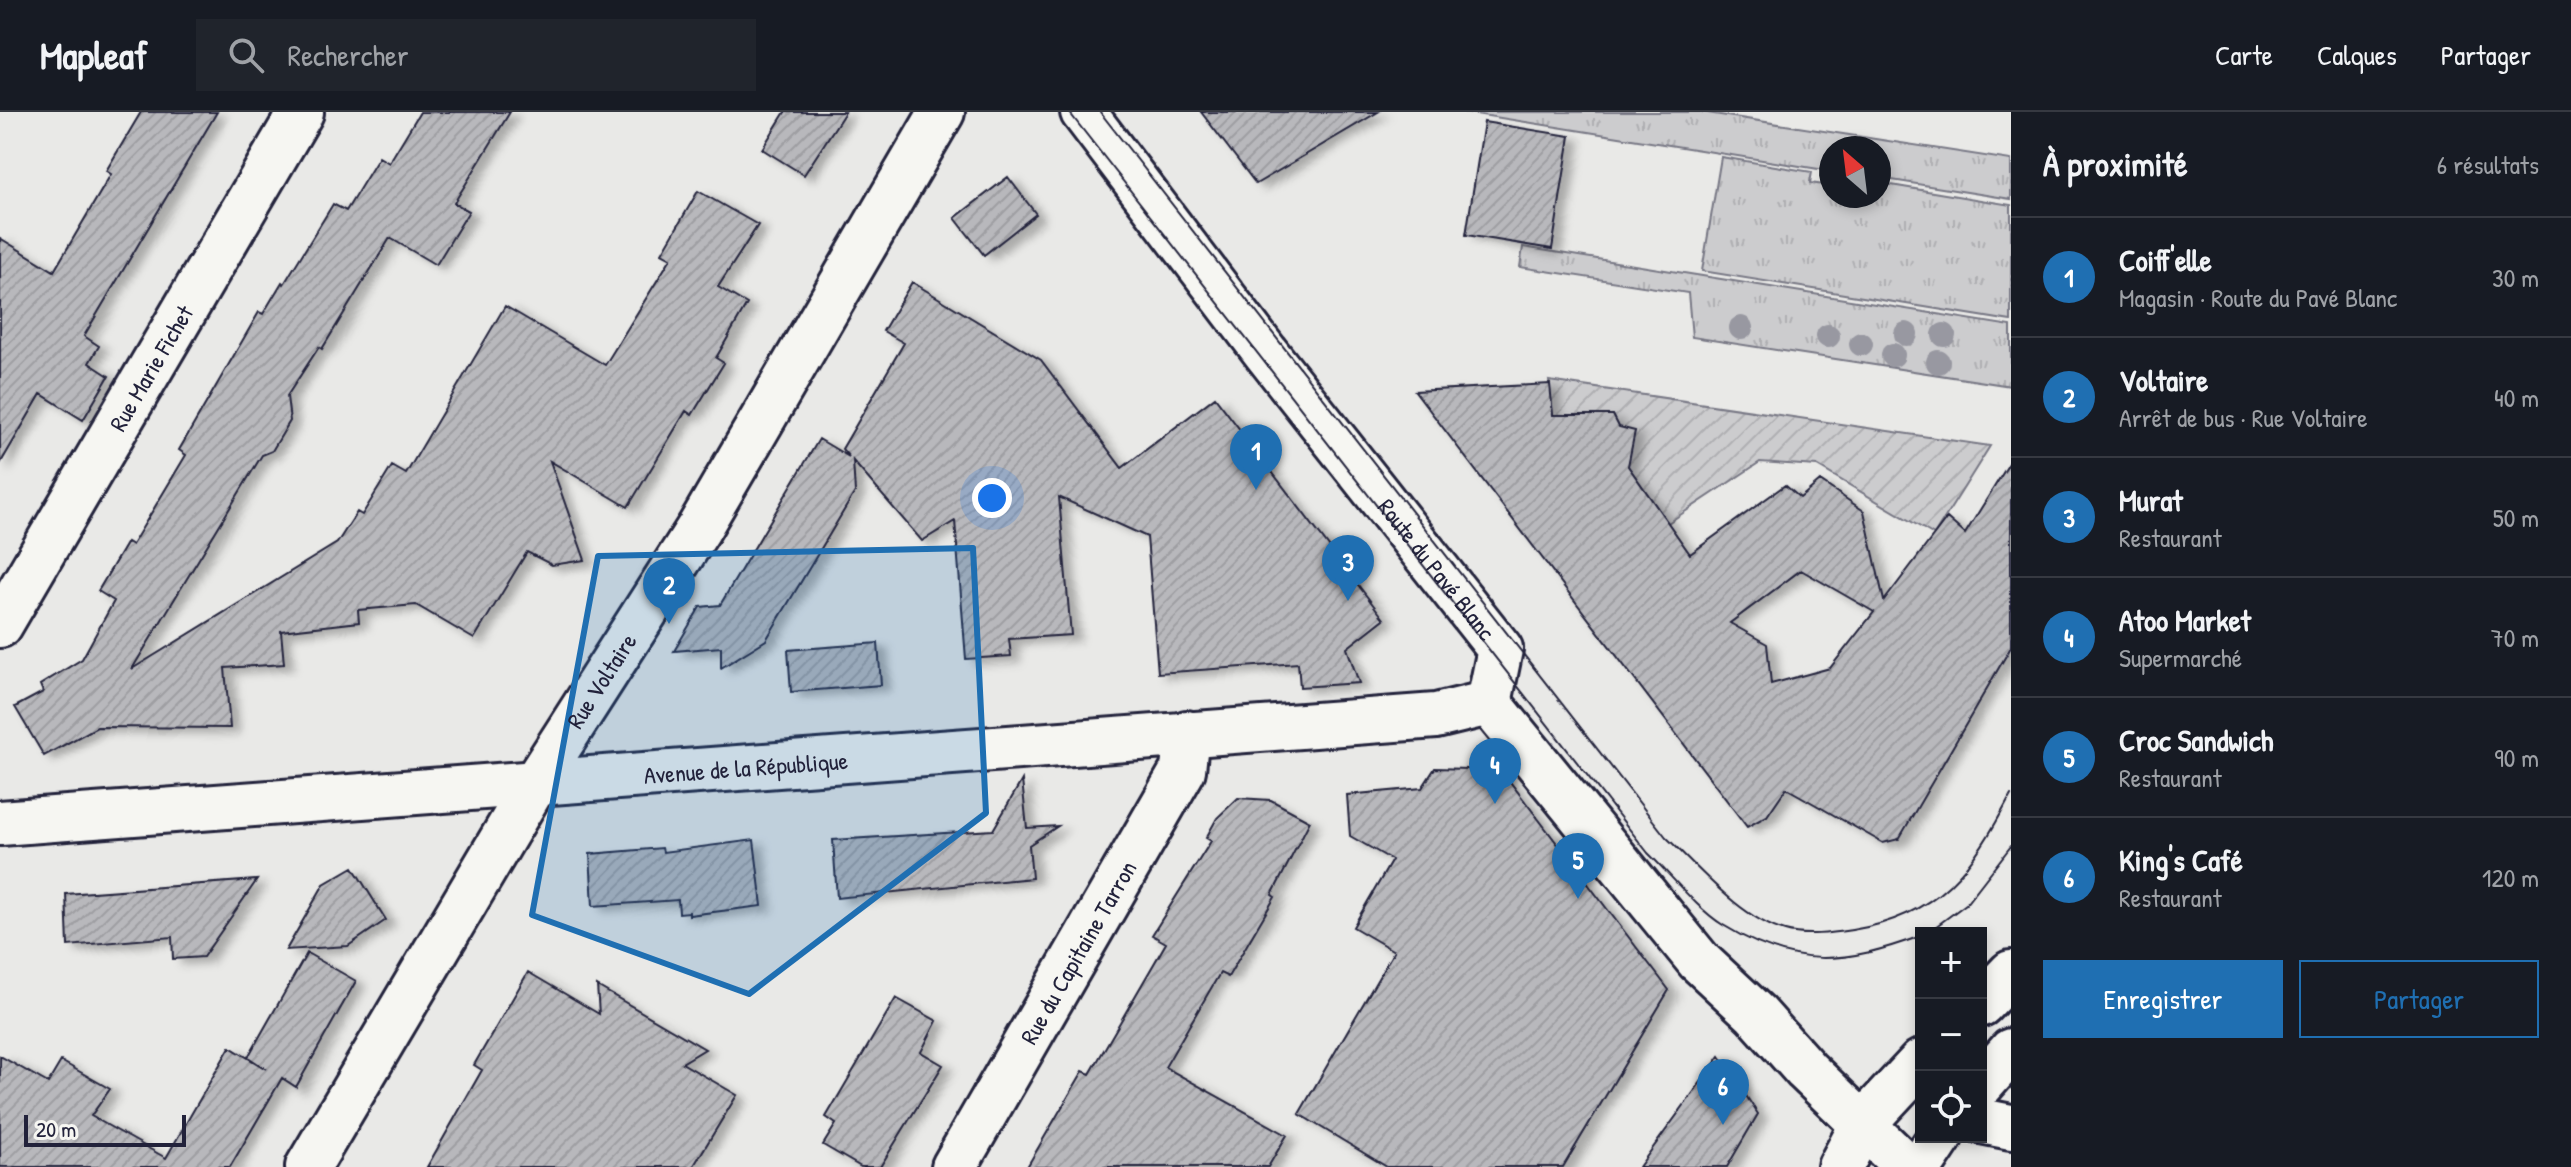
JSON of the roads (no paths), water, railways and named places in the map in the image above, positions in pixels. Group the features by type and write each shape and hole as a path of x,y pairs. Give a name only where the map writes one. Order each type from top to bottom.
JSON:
{"street":[{"name":"Rue Marie Fichet","path":"0,625 301,112"},
{"name":"Rue Voltaire","path":"308,1167 536,782 699,528 942,112"},
{"name":"Route du Pavé Blanc","path":"1083,112 1266,353 1500,649 1489,703"},
{"name":"Avenue de la République","path":"0,823 1436,716 1489,703"},
{"path":"1489,703 1699,961 1756,1014 1806,1070 1907,1167"},
{"name":"Rue du Capitaine Tarron","path":"954,1167 1183,770 1187,733"},
{"path":"1987,1078 2011,1051"},
{"path":"1840,1167 1863,1124 1915,1068"},
{"path":"1987,1122 2011,1127"},
{"path":"1920,1167 1936,1143"}],"tram line":[{"path":"1069,112 1648,853 1693,901 1723,925 1749,940 1797,956 1844,957 1915,938"},
{"path":"1100,112 1666,837 1736,904 1768,924 1801,934 1852,930 1908,913 1930,901 1966,867 2011,795"},
{"path":"1935,927 1966,904 2011,846"}],"place":[{"name":"Coiff'elle","path":"1256,490"},
{"name":"Murat","path":"1348,601"},
{"name":"Voltaire","path":"669,624"},
{"name":"Atoo Market","path":"1495,804"},
{"name":"Croc Sandwich","path":"1578,899"},
{"name":"King's Café","path":"1723,1125"}]}
